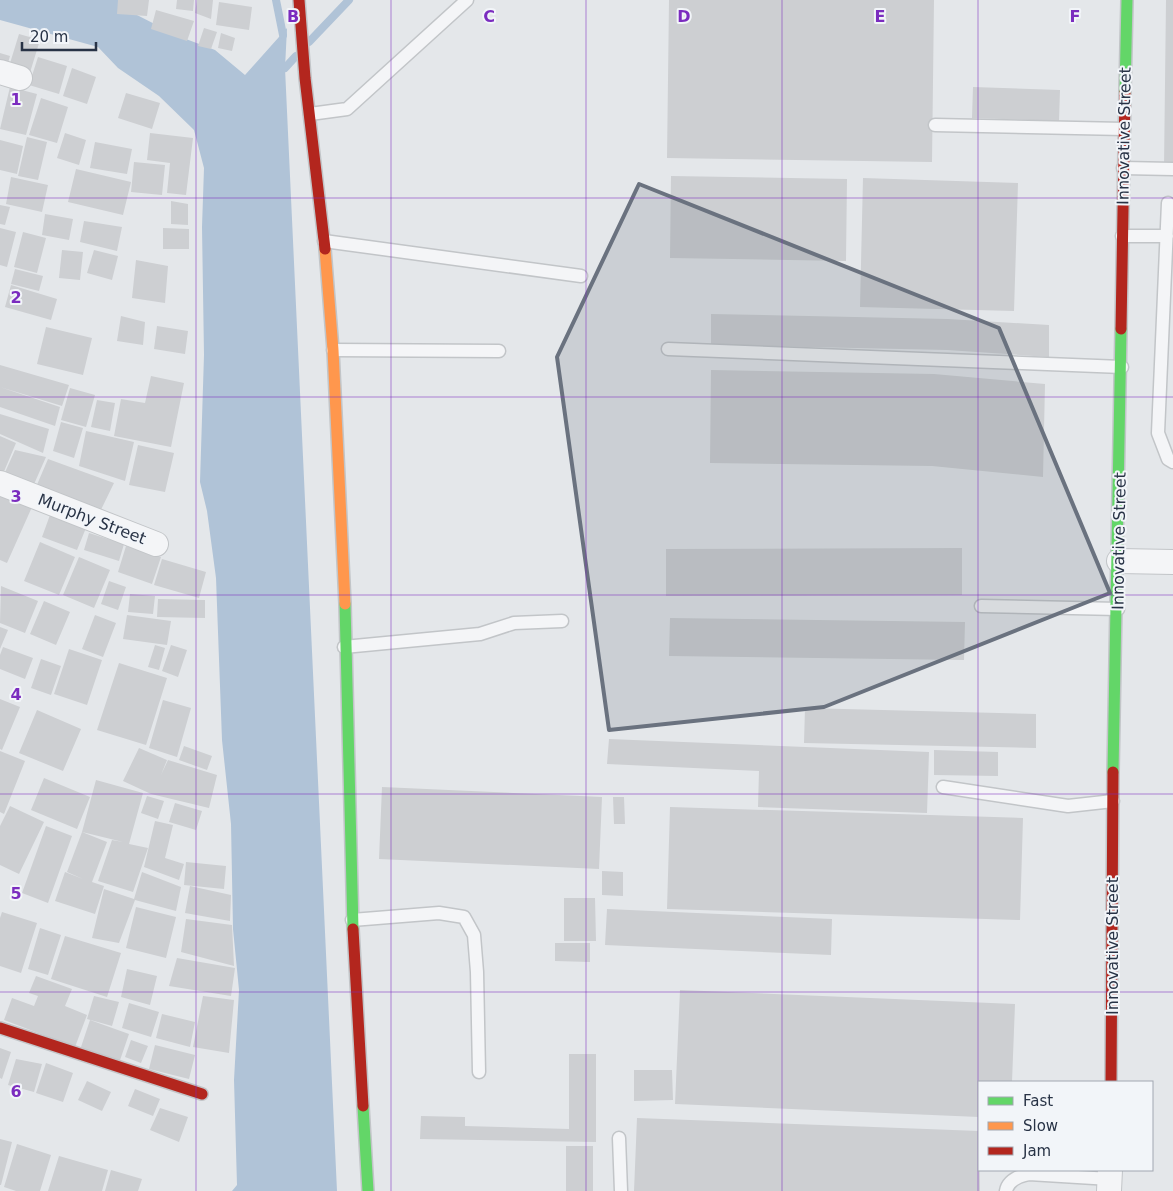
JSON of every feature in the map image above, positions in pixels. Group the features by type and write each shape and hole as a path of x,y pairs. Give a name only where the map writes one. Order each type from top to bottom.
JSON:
{"street":[{"path":"299,0 305,78 324,242 333,350 344,572 344,647 352,920 368,1191"},
{"name":"Innovative Street","path":"1111,1081 1113,801 1122,367 1126,0"},
{"name":"Murphy Street","path":"0,483 156,544"},
{"path":"1118,561 1173,562"},
{"path":"0,1028 202,1094"}],"lane":[{"path":"310,114 347,109 467,0"},
{"path":"935,125 1124,129"},
{"path":"1123,168 1173,169"},
{"path":"1168,204 1158,433 1168,459 1173,462"},
{"path":"1122,236 1167,236"},
{"path":"324,242 581,276"},
{"path":"668,349 1122,367"},
{"path":"333,350 499,351"},
{"path":"981,606 1118,609"},
{"path":"344,647 480,634 514,623 562,621"},
{"path":"943,787 1068,806 1113,801"},
{"path":"352,920 439,913 464,917 474,935 479,1072"},
{"path":"619,1138 621,1191"},
{"path":"1006,1191 1007,1186 1018,1176 1029,1174 1110,1180"},
{"path":"368,1191 374,1191"}],"highlighted area":[{"path":"639,184 999,328 1110,593 824,707 609,730 557,357"}],"water":[{"path":"0,0 119,0 137,15 178,36 215,50 245,75 287,28 285,68 337,1191 232,1191 237,1185 234,1080 239,990 233,929 231,824 222,740 216,578 207,511 200,482 204,355 202,227 204,168 194,130 159,96 118,68 98,47 0,20"}],"building":[{"path":"118,0 149,0 147,16 117,14"},
{"path":"177,0 194,0 193,11 176,9"},
{"path":"197,0 213,0 211,19 195,13"},
{"path":"669,0 934,0 932,162 667,158"},
{"path":"1166,0 1173,0 1173,167 1164,167"},
{"path":"219,2 252,7 249,30 216,25"},
{"path":"156,10 194,21 187,41 151,29"},
{"path":"204,28 217,32 211,49 198,46"},
{"path":"221,33 235,38 232,51 218,48"},
{"path":"19,34 40,40 28,79 7,73"},
{"path":"0,53 10,56 5,73 0,72"},
{"path":"38,57 67,66 59,94 29,85"},
{"path":"72,68 96,77 87,104 63,96"},
{"path":"10,87 37,94 26,135 0,129"},
{"path":"973,87 1060,90 1059,121 972,118"},
{"path":"126,93 160,103 152,129 118,118"},
{"path":"41,98 68,107 57,143 29,135"},
{"path":"65,133 86,140 79,165 57,158"},
{"path":"150,133 193,138 186,195 167,193 170,163 147,160"},
{"path":"27,137 47,142 38,180 18,176"},
{"path":"0,140 23,146 17,174 0,170"},
{"path":"95,142 132,149 127,174 90,168"},
{"path":"134,162 165,165 162,195 131,192"},
{"path":"76,169 131,182 123,215 68,202"},
{"path":"671,176 847,179 846,261 670,258"},
{"path":"11,177 48,185 42,212 6,204"},
{"path":"863,178 1018,183 1014,311 860,307"},
{"path":"171,201 188,204 188,225 171,224"},
{"path":"0,205 10,207 5,225 0,224"},
{"path":"45,214 73,219 69,240 42,235"},
{"path":"84,221 122,227 117,251 80,242"},
{"path":"0,228 16,232 7,267 0,265"},
{"path":"163,228 189,229 189,249 163,249"},
{"path":"23,232 46,238 37,273 14,267"},
{"path":"62,250 83,252 80,280 59,278"},
{"path":"94,250 118,256 112,280 87,273"},
{"path":"136,260 168,266 165,303 132,298"},
{"path":"15,269 43,276 39,291 11,284"},
{"path":"11,285 57,299 51,320 5,307"},
{"path":"711,314 948,319 1049,325 1049,357 947,350 711,345"},
{"path":"121,316 145,322 143,345 117,341"},
{"path":"157,326 188,331 185,354 154,349"},
{"path":"46,327 92,338 83,375 37,364"},
{"path":"0,365 69,385 62,406 0,387"},
{"path":"711,370 934,374 1045,384 1043,477 932,466 710,463"},
{"path":"151,376 184,383 171,447 114,436 121,399 145,403"},
{"path":"0,387 60,407 55,426 0,407"},
{"path":"70,388 95,395 86,427 61,420"},
{"path":"97,400 115,403 110,431 91,427"},
{"path":"0,414 49,429 43,453 0,434"},
{"path":"61,422 83,428 74,458 53,451"},
{"path":"86,431 134,442 125,481 79,466"},
{"path":"0,436 16,443 0,481"},
{"path":"138,445 174,453 165,492 129,485"},
{"path":"15,450 46,457 31,491 2,479"},
{"path":"48,459 114,483 96,520 33,494"},
{"path":"0,494 32,507 7,563 0,560"},
{"path":"50,515 86,528 77,550 42,537"},
{"path":"89,533 124,544 119,561 84,550"},
{"path":"40,542 75,557 59,595 24,581"},
{"path":"126,546 161,557 152,584 118,572"},
{"path":"962,548 962,595 666,596 666,549"},
{"path":"79,557 110,570 94,608 63,595"},
{"path":"162,559 206,572 199,598 154,585"},
{"path":"109,581 126,587 118,610 101,604"},
{"path":"1,586 38,601 25,633 0,623"},
{"path":"130,594 155,596 153,614 128,612"},
{"path":"158,599 205,600 205,618 157,617"},
{"path":"44,601 70,612 56,645 30,634"},
{"path":"95,615 116,623 103,657 82,649"},
{"path":"127,615 171,621 167,645 123,639"},
{"path":"670,618 965,622 964,660 669,656"},
{"path":"0,627 8,630 0,649"},
{"path":"155,645 165,648 159,670 148,667"},
{"path":"171,645 187,650 178,677 162,671"},
{"path":"3,647 33,658 25,679 0,669 0,655"},
{"path":"69,649 102,660 87,705 54,694"},
{"path":"41,659 61,666 51,695 31,688"},
{"path":"119,663 167,678 146,745 97,730"},
{"path":"0,699 20,707 2,750 0,749"},
{"path":"163,700 191,708 177,757 149,748"},
{"path":"805,708 1036,714 1036,748 804,743"},
{"path":"37,710 81,729 63,771 19,753"},
{"path":"609,739 929,752 927,813 758,807 759,771 607,764"},
{"path":"184,746 212,756 207,770 179,760"},
{"path":"139,748 167,760 161,775 168,760 217,775 209,808 151,794 123,781"},
{"path":"934,750 998,752 998,776 934,775"},
{"path":"0,751 25,761 4,814 0,812"},
{"path":"44,778 90,797 77,829 31,810"},
{"path":"96,780 143,793 129,844 148,848 133,892 98,881 112,840 123,842 82,832"},
{"path":"382,787 602,797 599,869 379,859"},
{"path":"147,796 164,801 158,819 141,813"},
{"path":"613,797 624,797 625,824 614,824"},
{"path":"175,803 202,811 196,830 169,822"},
{"path":"10,806 44,822 19,874 0,865 0,826"},
{"path":"670,807 1023,818 1020,920 667,909"},
{"path":"155,821 173,825 165,858 184,864 179,880 144,867"},
{"path":"46,826 72,836 48,903 22,893"},
{"path":"82,832 107,842 92,882 104,886 95,914 55,901 65,872 83,879 67,872"},
{"path":"186,862 226,866 224,889 184,885"},
{"path":"602,871 623,872 623,896 602,895"},
{"path":"142,872 181,887 176,911 135,900 119,943 92,938 104,889 134,899"},
{"path":"190,886 231,895 230,921 185,913"},
{"path":"564,898 595,898 596,941 564,941"},
{"path":"136,907 176,917 166,958 126,948"},
{"path":"607,909 832,919 831,955 605,945"},
{"path":"2,912 37,923 21,973 0,966 0,918"},
{"path":"186,919 232,925 234,966 181,952"},
{"path":"40,928 61,935 48,975 28,969"},
{"path":"65,936 121,953 107,997 51,979"},
{"path":"555,943 590,943 590,962 555,961"},
{"path":"177,958 235,968 231,996 169,986"},
{"path":"127,969 157,976 150,1005 121,997"},
{"path":"36,976 72,989 65,1006 87,1015 75,1047 4,1020 12,998 34,1006 38,996 29,993"},
{"path":"680,990 1015,1004 1012,1081 978,1081 978,1117 675,1104"},
{"path":"94,996 119,1002 112,1026 87,1019"},
{"path":"203,996 234,1000 229,1053 193,1047"},
{"path":"129,1003 159,1012 151,1037 122,1028"},
{"path":"162,1014 195,1022 190,1047 156,1038"},
{"path":"90,1020 129,1034 118,1066 79,1053"},
{"path":"131,1040 148,1046 141,1063 125,1057"},
{"path":"155,1045 195,1055 189,1079 149,1069"},
{"path":"0,1048 11,1052 2,1079 0,1078"},
{"path":"569,1054 596,1054 596,1142 420,1139 421,1116 465,1117 465,1126 569,1129"},
{"path":"16,1059 42,1064 34,1092 8,1085"},
{"path":"46,1063 73,1073 63,1102 36,1093"},
{"path":"634,1070 672,1070 673,1100 634,1101"},
{"path":"87,1081 111,1092 102,1111 78,1100"},
{"path":"135,1089 160,1099 153,1116 128,1106"},
{"path":"160,1108 188,1117 179,1142 150,1130"},
{"path":"637,1118 978,1131 980,1191 634,1191"},
{"path":"0,1139 12,1142 1,1185 0,1185"},
{"path":"17,1144 51,1155 40,1191 16,1191 4,1187"},
{"path":"566,1146 593,1146 593,1191 566,1191"},
{"path":"59,1156 108,1170 102,1191 48,1191"},
{"path":"111,1170 142,1179 138,1191 105,1191"}],"waterway":[{"path":"276,0 283,35"},
{"path":"309,42 349,0"},
{"path":"285,68 296,56"}],"traffic: fast":[{"path":"1125,92 1127,0"},
{"path":"1113,772 1121,329"},
{"path":"345,604 353,929"},
{"path":"363,1106 368,1191"}],"traffic: slow":[{"path":"325,249 333,350 345,604"}],"traffic: jam":[{"path":"299,0 305,78 325,249"},
{"path":"1121,329 1125,92"},
{"path":"1111,1081 1113,772"},
{"path":"353,929 363,1106"},
{"path":"0,1028 202,1094"}]}
